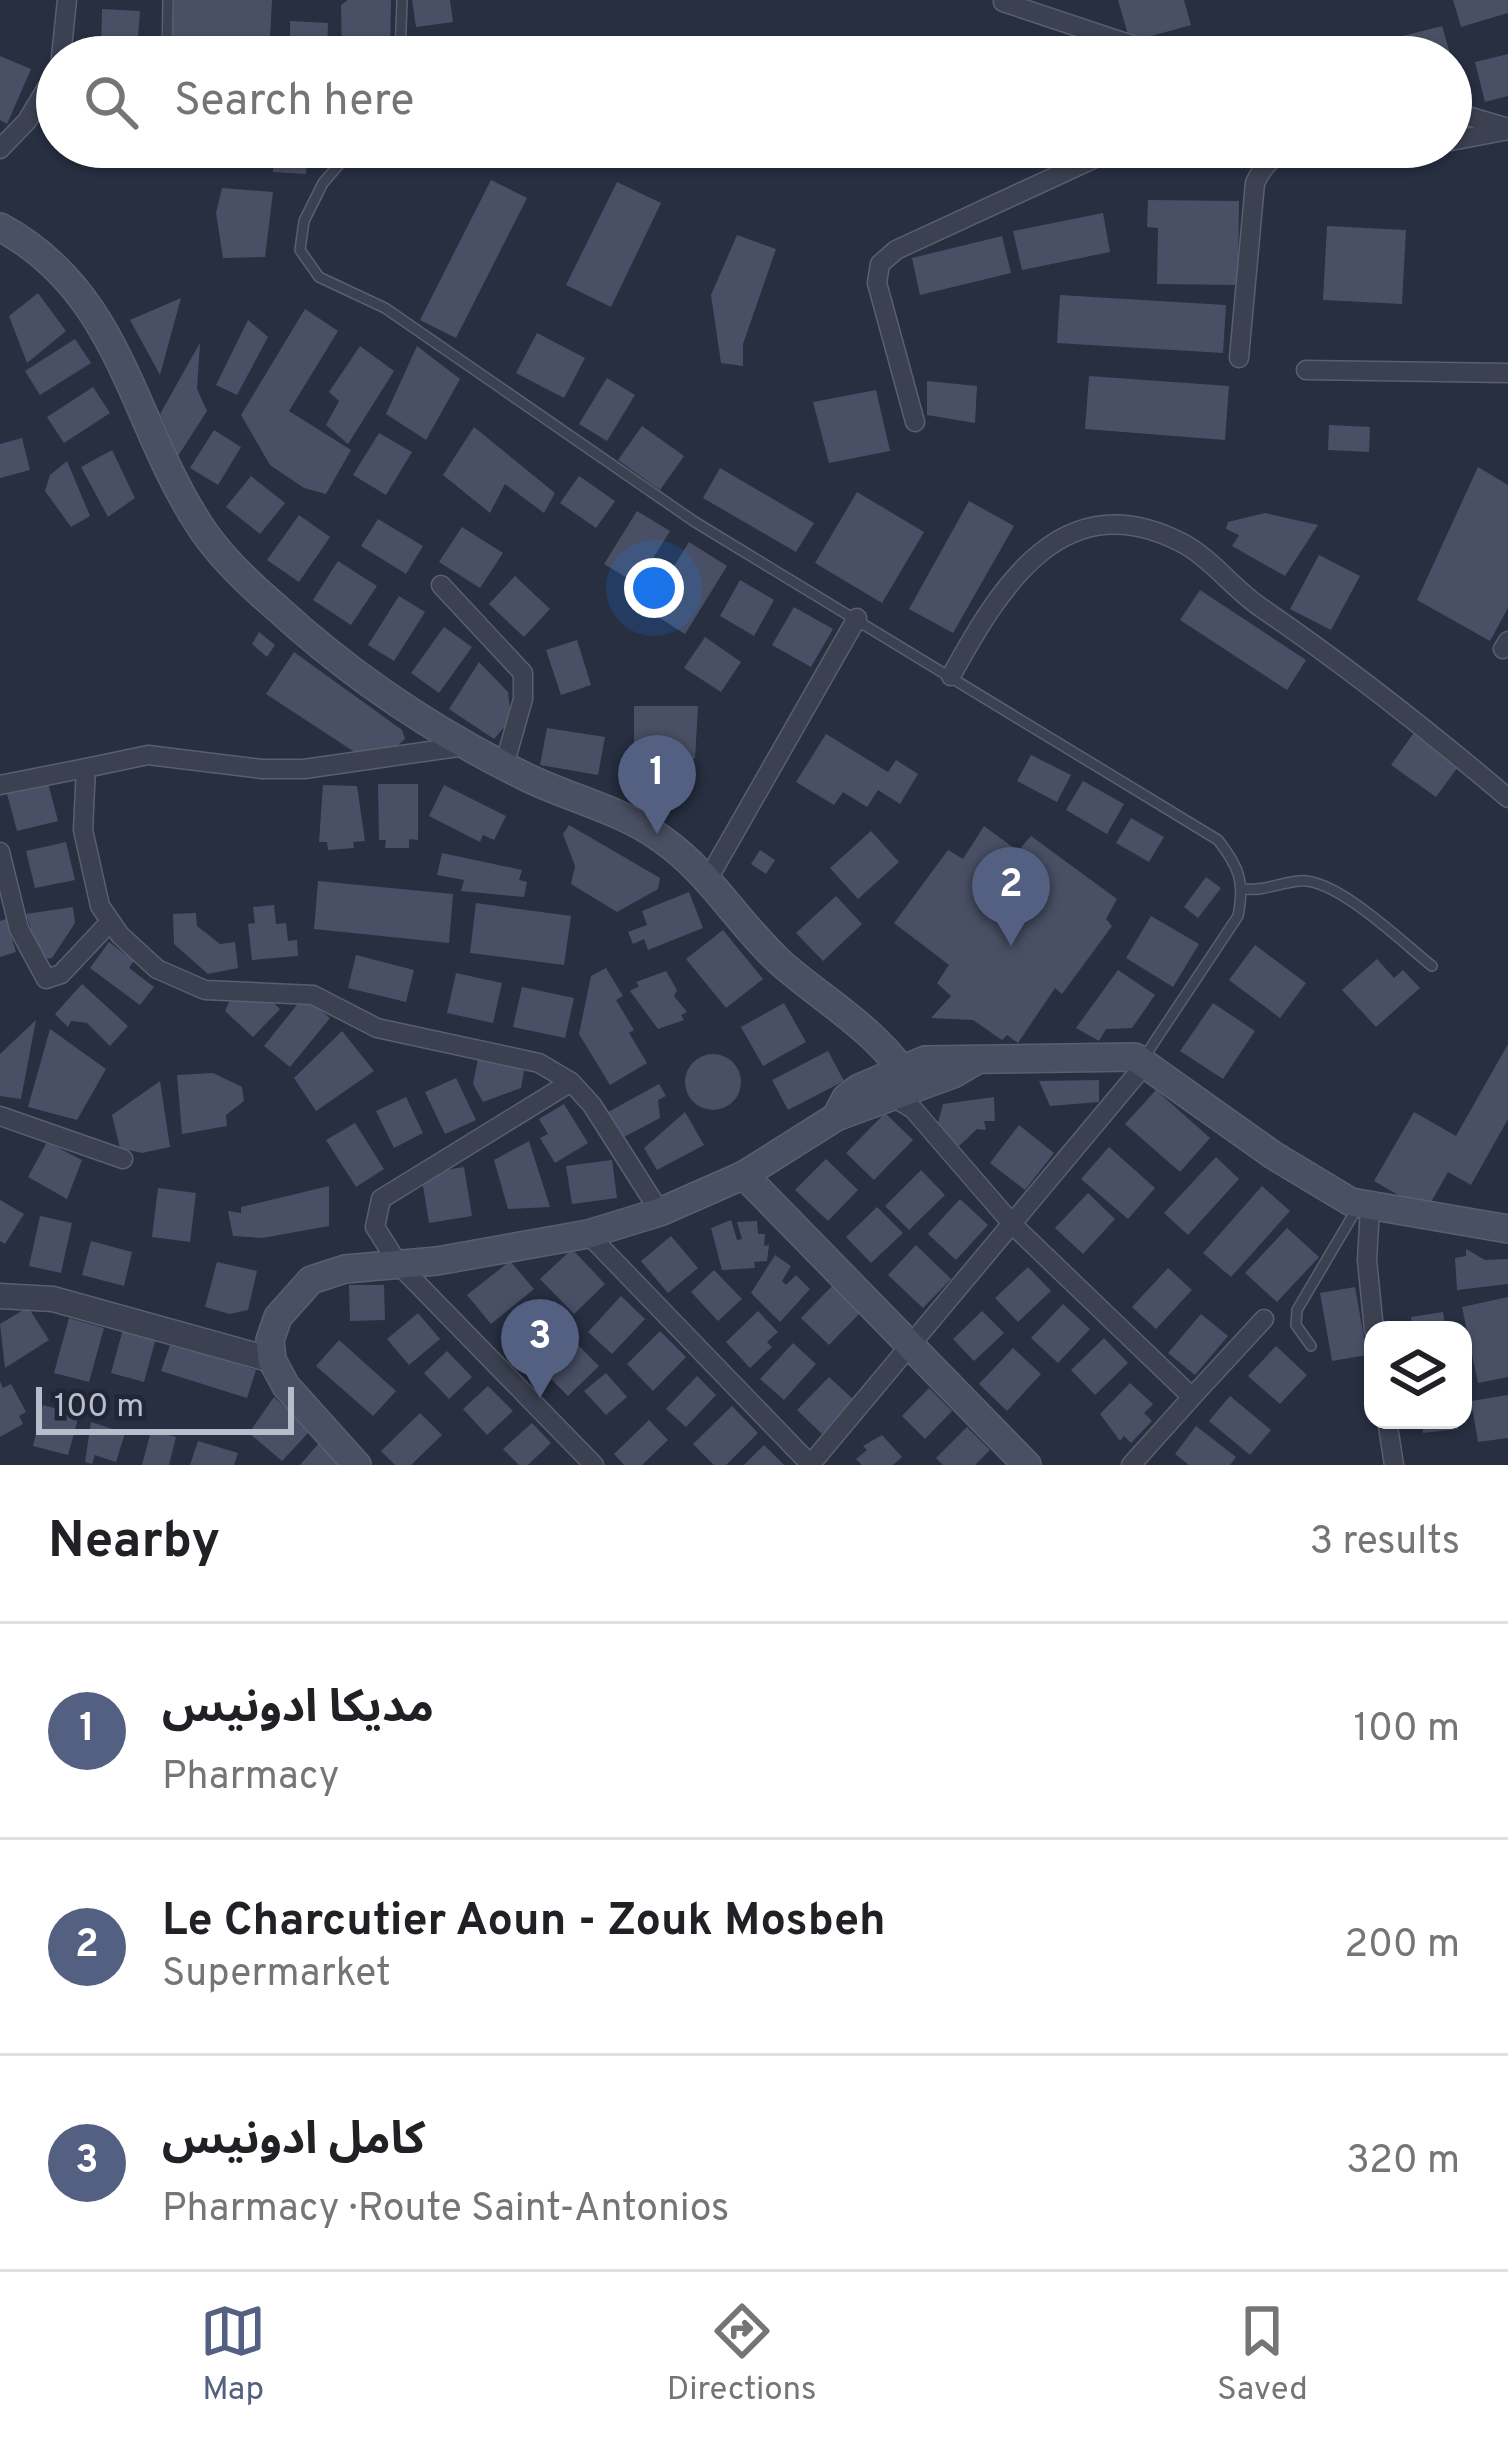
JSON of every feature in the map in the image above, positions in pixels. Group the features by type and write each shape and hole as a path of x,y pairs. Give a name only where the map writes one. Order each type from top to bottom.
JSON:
{"main road":[{"path":"0,227 33,245 85,296 117,351 175,480 203,530 232,566 330,653 465,746 644,827 708,879 779,961 849,1018 899,1087"},
{"path":"357,1465 286,1386 272,1360 269,1340 278,1317 311,1280 345,1269 399,1265 588,1234 660,1212 744,1175 836,1117 846,1097 899,1087 948,1056 976,1060 1105,1055 1145,1061 1273,1155 1364,1206 1508,1229"},
{"path":"744,1175 1027,1465"}],"street":[{"path":"64,36 67,0"},
{"path":"1003,2 1105,36"},
{"path":"1,148 36,108"},
{"path":"1472,118 1508,129"},
{"path":"1472,137 1508,129"},
{"path":"915,422 877,284 880,265 896,250 1073,168"},
{"path":"1239,358 1255,183 1262,168"},
{"path":"1306,370 1508,373"},
{"path":"951,676 1004,587 1035,555 1082,529 1133,527 1186,546 1245,597 1371,685 1508,799"},
{"path":"441,585 523,673 523,699 504,766"},
{"path":"708,879 857,618"},
{"path":"0,785 168,755 262,769 304,769 465,746"},
{"path":"86,768 88,860 110,922 157,969 188,986 313,995 377,1028 539,1063 571,1082 660,1212"},
{"path":"0,852 19,929 46,979 61,974 110,922"},
{"path":"588,1234 810,1465 1015,1227 1145,1061"},
{"path":"571,1082 381,1199 375,1228 399,1265 594,1465"},
{"path":"899,1087 1015,1227 1192,1396"},
{"path":"0,1117 123,1159"},
{"path":"1364,1206 1373,1321"},
{"path":"0,1296 53,1299 272,1360"},
{"path":"1131,1465 1264,1319"},
{"path":"1389,1429 1394,1465"}],"lane":[{"path":"167,36 168,0"},
{"path":"401,36 402,0"},
{"path":"336,168 304,221 300,250 319,278 385,308 695,522 1218,840 1238,865 1244,889 1238,916 1145,1061"},
{"path":"1244,889 1269,892 1297,881 1322,883 1432,966"},
{"path":"1311,1346 1296,1325 1297,1310 1364,1206"}],"building":[{"path":"174,0 272,0 270,36 171,36"},
{"path":"348,0 391,0 390,36 342,36 341,5"},
{"path":"412,0 450,0 453,22 416,27"},
{"path":"1118,0 1184,0 1191,25 1152,36 1128,36"},
{"path":"1453,0 1508,0 1508,13 1461,27"},
{"path":"102,9 140,11 138,36 101,36"},
{"path":"290,21 328,23 328,36 290,36"},
{"path":"1442,26 1445,36 1403,36"},
{"path":"1508,54 1508,96 1485,102 1475,62"},
{"path":"0,56 31,69 7,124 0,120"},
{"path":"273,168 306,168 306,174 273,172"},
{"path":"491,180 527,198 456,338 420,320"},
{"path":"617,182 661,203 611,307 566,285"},
{"path":"222,188 273,192 265,257 223,258 216,213"},
{"path":"1148,200 1239,201 1238,285 1157,284 1158,228 1147,227"},
{"path":"1103,213 1110,252 1022,270 1013,231"},
{"path":"1327,226 1406,230 1402,304 1323,300"},
{"path":"737,235 776,249 743,344 743,366 721,363 711,295"},
{"path":"1002,236 1011,273 920,295 912,258"},
{"path":"38,293 66,331 27,363 9,316"},
{"path":"1060,295 1226,305 1223,353 1057,343"},
{"path":"181,298 160,375 130,320"},
{"path":"305,309 338,331 289,411 351,450 326,494 304,488 270,465 241,415"},
{"path":"248,320 268,337 237,395 216,385"},
{"path":"537,333 585,358 564,398 516,373"},
{"path":"75,339 91,363 40,395 25,371"},
{"path":"200,343 197,389 207,411 178,456 160,414"},
{"path":"360,346 394,371 348,444 326,425 339,401 329,392"},
{"path":"417,346 460,379 426,440 386,414"},
{"path":"1089,376 1229,386 1225,440 1085,429"},
{"path":"607,378 635,395 607,441 579,424"},
{"path":"927,381 977,386 975,423 927,415"},
{"path":"93,387 110,413 64,443 47,417"},
{"path":"876,390 890,451 829,463 813,402"},
{"path":"1329,425 1370,427 1369,452 1328,450"},
{"path":"642,426 684,456 660,490 618,460"},
{"path":"474,427 555,493 544,513 505,484 490,513 443,475"},
{"path":"214,430 241,447 218,485 190,468"},
{"path":"379,433 412,452 386,495 353,475"},
{"path":"22,438 30,470 0,478 0,444"},
{"path":"112,450 135,498 108,517 81,467"},
{"path":"67,461 90,516 71,527 45,491 50,475"},
{"path":"1478,467 1508,485 1508,608 1490,641 1417,600"},
{"path":"720,468 814,523 796,552 703,498"},
{"path":"251,476 285,503 260,534 226,507"},
{"path":"579,476 615,501 596,528 560,503"},
{"path":"857,492 924,532 882,603 815,563"},
{"path":"969,501 1014,526 953,633 909,609"},
{"path":"637,511 670,531 637,584 604,564"},
{"path":"1265,513 1318,525 1285,576 1232,546 1239,535 1226,529 1228,522"},
{"path":"299,515 330,537 299,582 267,560"},
{"path":"378,519 423,546 406,574 361,546"},
{"path":"462,527 503,553 480,588 439,562"},
{"path":"689,542 727,566 685,634 647,610"},
{"path":"1319,555 1360,576 1331,630 1290,609"},
{"path":"338,561 377,586 351,625 313,600"},
{"path":"515,576 550,609 524,637 489,604"},
{"path":"740,580 774,600 754,636 720,616"},
{"path":"1200,590 1306,660 1287,690 1180,620"},
{"path":"399,596 425,612 394,661 368,645"},
{"path":"794,607 833,629 811,667 772,645"},
{"path":"444,627 472,647 439,693 411,673"},
{"path":"259,632 275,645 267,657 252,644"},
{"path":"705,637 741,662 721,692 684,668"},
{"path":"577,640 591,685 561,695 546,650"},
{"path":"294,652 402,730 405,739 397,746 356,753 266,694"},
{"path":"479,662 508,692 511,719 494,739 449,709"},
{"path":"634,706 698,706 695,759 686,758 686,764 634,764"},
{"path":"547,728 605,737 598,775 540,765"},
{"path":"1415,731 1460,764 1436,797 1391,765"},
{"path":"826,734 888,772 896,760 918,774 900,804 878,790 867,807 843,792 834,805 796,782"},
{"path":"1031,755 1071,775 1057,802 1017,781"},
{"path":"47,779 58,821 17,831 6,790"},
{"path":"1083,781 1124,804 1107,834 1066,810"},
{"path":"378,784 418,784 418,840 409,839 409,848 385,848 386,840 379,840"},
{"path":"323,785 357,786 365,841 353,842 354,848 328,850 327,842 319,842"},
{"path":"444,785 506,816 494,840 483,835 480,842 429,816"},
{"path":"1131,818 1164,837 1149,862 1116,843"},
{"path":"569,825 660,878 658,889 617,912 571,884 575,866 563,834"},
{"path":"984,826 1018,851 1031,836 1117,899 1106,919 1112,926 1062,994 1055,988 1018,1043 1007,1035 1002,1040 973,1020 931,1018 951,996 937,983 949,965 894,923 948,850 963,859"},
{"path":"871,831 899,862 858,899 830,868"},
{"path":"66,842 75,880 35,888 26,851"},
{"path":"760,850 775,860 766,874 751,864"},
{"path":"442,853 522,870 519,880 527,882 524,897 461,891 464,880 437,875"},
{"path":"1206,877 1221,888 1198,918 1184,907"},
{"path":"318,881 453,894 449,943 314,929"},
{"path":"689,892 703,928 648,950 644,939 633,944 628,932 647,925 642,911"},
{"path":"836,896 862,924 823,961 796,933"},
{"path":"476,903 571,916 564,965 470,953"},
{"path":"274,905 276,924 286,923 288,941 297,940 298,956 252,960 248,924 255,923 253,907"},
{"path":"73,907 75,923 52,958 41,959 26,914"},
{"path":"196,913 197,926 220,944 235,942 238,968 208,974 174,944 173,914"},
{"path":"1151,916 1199,944 1173,987 1126,958"},
{"path":"6,919 16,952 0,957 0,921"},
{"path":"723,930 763,979 726,1008 686,959"},
{"path":"109,942 134,961 129,968 154,987 140,1005 90,968"},
{"path":"1255,945 1306,983 1280,1018 1229,980"},
{"path":"356,955 414,970 406,1002 348,988"},
{"path":"1377,959 1394,978 1403,970 1420,988 1376,1027 1342,990"},
{"path":"606,968 623,996 616,1000 634,1030 629,1033 647,1063 610,1085 579,1034 591,976"},
{"path":"1118,970 1155,995 1132,1028 1106,1029 1099,1041 1076,1028"},
{"path":"666,971 677,990 674,996 687,1012 681,1015 684,1020 658,1029 630,991 639,986 636,982"},
{"path":"456,973 502,983 493,1023 447,1013"},
{"path":"82,984 128,1026 110,1046 87,1023 71,1021 68,1027 55,1014"},
{"path":"522,987 574,998 565,1038 513,1027"},
{"path":"264,994 280,1009 253,1037 225,1011 229,1002"},
{"path":"304,996 330,1018 290,1067 264,1046"},
{"path":"784,1003 806,1042 763,1066 741,1027"},
{"path":"1213,1003 1255,1031 1223,1079 1180,1051"},
{"path":"36,1020 21,1099 0,1096 0,1054"},
{"path":"50,1029 106,1069 77,1120 28,1107"},
{"path":"342,1031 374,1071 316,1111 294,1078"},
{"path":"1508,1044 1508,1119 1471,1185 1448,1172 1426,1211 1374,1181 1414,1112 1456,1136"},
{"path":"828,1051 844,1081 788,1110 772,1080"},
{"path":"713,1054 733,1062 741,1082 733,1102 713,1110 693,1102 685,1082 693,1062"},
{"path":"495,1058 524,1071 521,1088 483,1102 473,1084 478,1059"},
{"path":"213,1073 242,1087 244,1101 226,1115 227,1126 182,1134 177,1075"},
{"path":"456,1078 476,1120 445,1134 425,1092"},
{"path":"1099,1080 1099,1102 1050,1106 1039,1081"},
{"path":"160,1081 170,1147 142,1153 120,1148 112,1115"},
{"path":"659,1084 666,1096 658,1100 660,1118 622,1138 608,1112"},
{"path":"1156,1090 1210,1138 1180,1172 1125,1124"},
{"path":"406,1097 423,1133 394,1148 376,1111"},
{"path":"994,1097 995,1121 984,1121 986,1130 977,1129 959,1146 937,1126 943,1104"},
{"path":"564,1104 588,1143 555,1163 540,1138 548,1134 539,1119"},
{"path":"685,1112 704,1145 657,1170 644,1148"},
{"path":"885,1113 913,1140 874,1180 846,1153"},
{"path":"355,1123 384,1169 356,1187 326,1140"},
{"path":"1019,1125 1054,1153 1025,1190 990,1163"},
{"path":"529,1141 550,1207 508,1209 494,1160"},
{"path":"47,1142 82,1160 67,1199 28,1177"},
{"path":"1109,1147 1155,1188 1128,1219 1081,1179"},
{"path":"1216,1157 1239,1179 1188,1235 1164,1213"},
{"path":"826,1159 858,1190 828,1221 795,1190"},
{"path":"612,1160 617,1198 572,1204 566,1166"},
{"path":"464,1167 472,1216 429,1223 421,1174"},
{"path":"921,1170 945,1195 909,1230 885,1206"},
{"path":"329,1186 329,1226 262,1238 233,1236 228,1211 241,1213 241,1207"},
{"path":"1262,1186 1290,1211 1231,1277 1203,1253"},
{"path":"158,1188 196,1193 190,1242 152,1237"},
{"path":"1088,1193 1115,1219 1083,1254 1055,1228"},
{"path":"960,1199 988,1225 956,1260 928,1234"},
{"path":"0,1200 24,1214 5,1244 0,1241"},
{"path":"877,1207 903,1233 871,1263 846,1237"},
{"path":"40,1216 72,1223 61,1273 29,1266"},
{"path":"731,1220 737,1240 742,1239 737,1222 757,1221 758,1234 765,1234 764,1246 769,1245 767,1261 754,1262 755,1268 722,1270 711,1228"},
{"path":"1287,1228 1319,1257 1277,1302 1245,1273"},
{"path":"671,1236 698,1268 668,1293 641,1261"},
{"path":"91,1241 132,1252 124,1286 82,1275"},
{"path":"916,1245 951,1279 923,1308 888,1275"},
{"path":"572,1249 605,1284 574,1314 540,1279"},
{"path":"1466,1249 1485,1260 1508,1259 1508,1284 1457,1290 1455,1258 1466,1256"},
{"path":"775,1255 791,1266 782,1281 786,1285 796,1275 810,1289 780,1322 751,1293"},
{"path":"510,1261 534,1289 491,1324 467,1295"},
{"path":"217,1262 257,1271 248,1310 230,1314 205,1307"},
{"path":"1028,1267 1051,1291 1018,1322 995,1298"},
{"path":"1168,1268 1192,1290 1156,1329 1132,1307"},
{"path":"714,1270 742,1299 718,1321 691,1292"},
{"path":"834,1284 862,1311 829,1345 801,1318"},
{"path":"349,1285 384,1285 385,1320 350,1321"},
{"path":"1355,1287 1364,1356 1332,1361 1320,1293"},
{"path":"621,1296 645,1319 612,1354 588,1332"},
{"path":"1508,1297 1508,1377 1478,1383 1472,1321 1465,1321 1462,1307"},
{"path":"1063,1304 1090,1329 1058,1363 1031,1338"},
{"path":"541,1306 560,1326 531,1354 512,1334"},
{"path":"28,1307 49,1340 5,1368 0,1324"},
{"path":"758,1311 778,1332 767,1342 772,1347 750,1368 726,1342"},
{"path":"982,1311 1004,1333 974,1361 953,1339"},
{"path":"1443,1312 1444,1321 1412,1321 1411,1317"},
{"path":"418,1313 440,1339 409,1365 387,1339"},
{"path":"1201,1314 1228,1336 1195,1375 1168,1353"},
{"path":"69,1318 104,1328 89,1382 54,1373"},
{"path":"123,1329 156,1338 144,1382 111,1373"},
{"path":"660,1331 686,1357 653,1391 627,1364"},
{"path":"1104,1338 1128,1363 1095,1395 1071,1370"},
{"path":"339,1340 396,1391 373,1416 316,1366"},
{"path":"574,1341 599,1366 568,1396 543,1371"},
{"path":"171,1342 256,1370 247,1398 161,1371"},
{"path":"793,1343 816,1364 784,1400 760,1379"},
{"path":"1276,1346 1307,1375 1280,1404 1248,1376"},
{"path":"1013,1348 1041,1374 1007,1411 979,1384"},
{"path":"447,1351 472,1377 449,1399 424,1373"},
{"path":"606,1373 627,1397 606,1415 584,1391"},
{"path":"697,1376 716,1395 686,1427 666,1409"},
{"path":"829,1377 854,1400 822,1434 797,1410"},
{"path":"0,1381 3,1388 11,1384 26,1412 19,1416 23,1424 0,1437"},
{"path":"1130,1383 1153,1404 1144,1413 1152,1421 1131,1443 1124,1436 1120,1441 1100,1414"},
{"path":"488,1386 513,1411 487,1435 463,1409"},
{"path":"929,1388 952,1411 925,1439 902,1416"},
{"path":"1508,1395 1508,1438 1478,1442 1472,1401"},
{"path":"1230,1396 1271,1430 1250,1455 1209,1421"},
{"path":"274,1397 310,1431 282,1461 249,1433"},
{"path":"43,1405 79,1415 68,1455 33,1446"},
{"path":"732,1406 758,1433 726,1465 714,1465 693,1444"},
{"path":"420,1413 442,1435 411,1465 395,1465 381,1451"},
{"path":"649,1420 668,1440 642,1465 624,1465 614,1454"},
{"path":"91,1422 125,1433 116,1462 95,1455 92,1464 85,1462"},
{"path":"532,1423 551,1443 528,1465 519,1465 503,1449"},
{"path":"1196,1426 1236,1457 1230,1465 1189,1465 1175,1454"},
{"path":"967,1427 990,1450 975,1465 943,1465 936,1458"},
{"path":"151,1431 176,1437 169,1465 142,1465"},
{"path":"882,1435 902,1457 893,1465 862,1465 856,1459 867,1450 863,1446"},
{"path":"198,1441 238,1453 234,1465 190,1465"},
{"path":"319,1443 344,1465 300,1465"},
{"path":"764,1445 784,1465 744,1465"}],"place":[{"name":"مديكا ادونيس","path":"657,834"},
{"name":"Le Charcutier Aoun - Zouk Mosbeh","path":"1011,946"},
{"name":"كامل ادونيس","path":"540,1398"}]}
